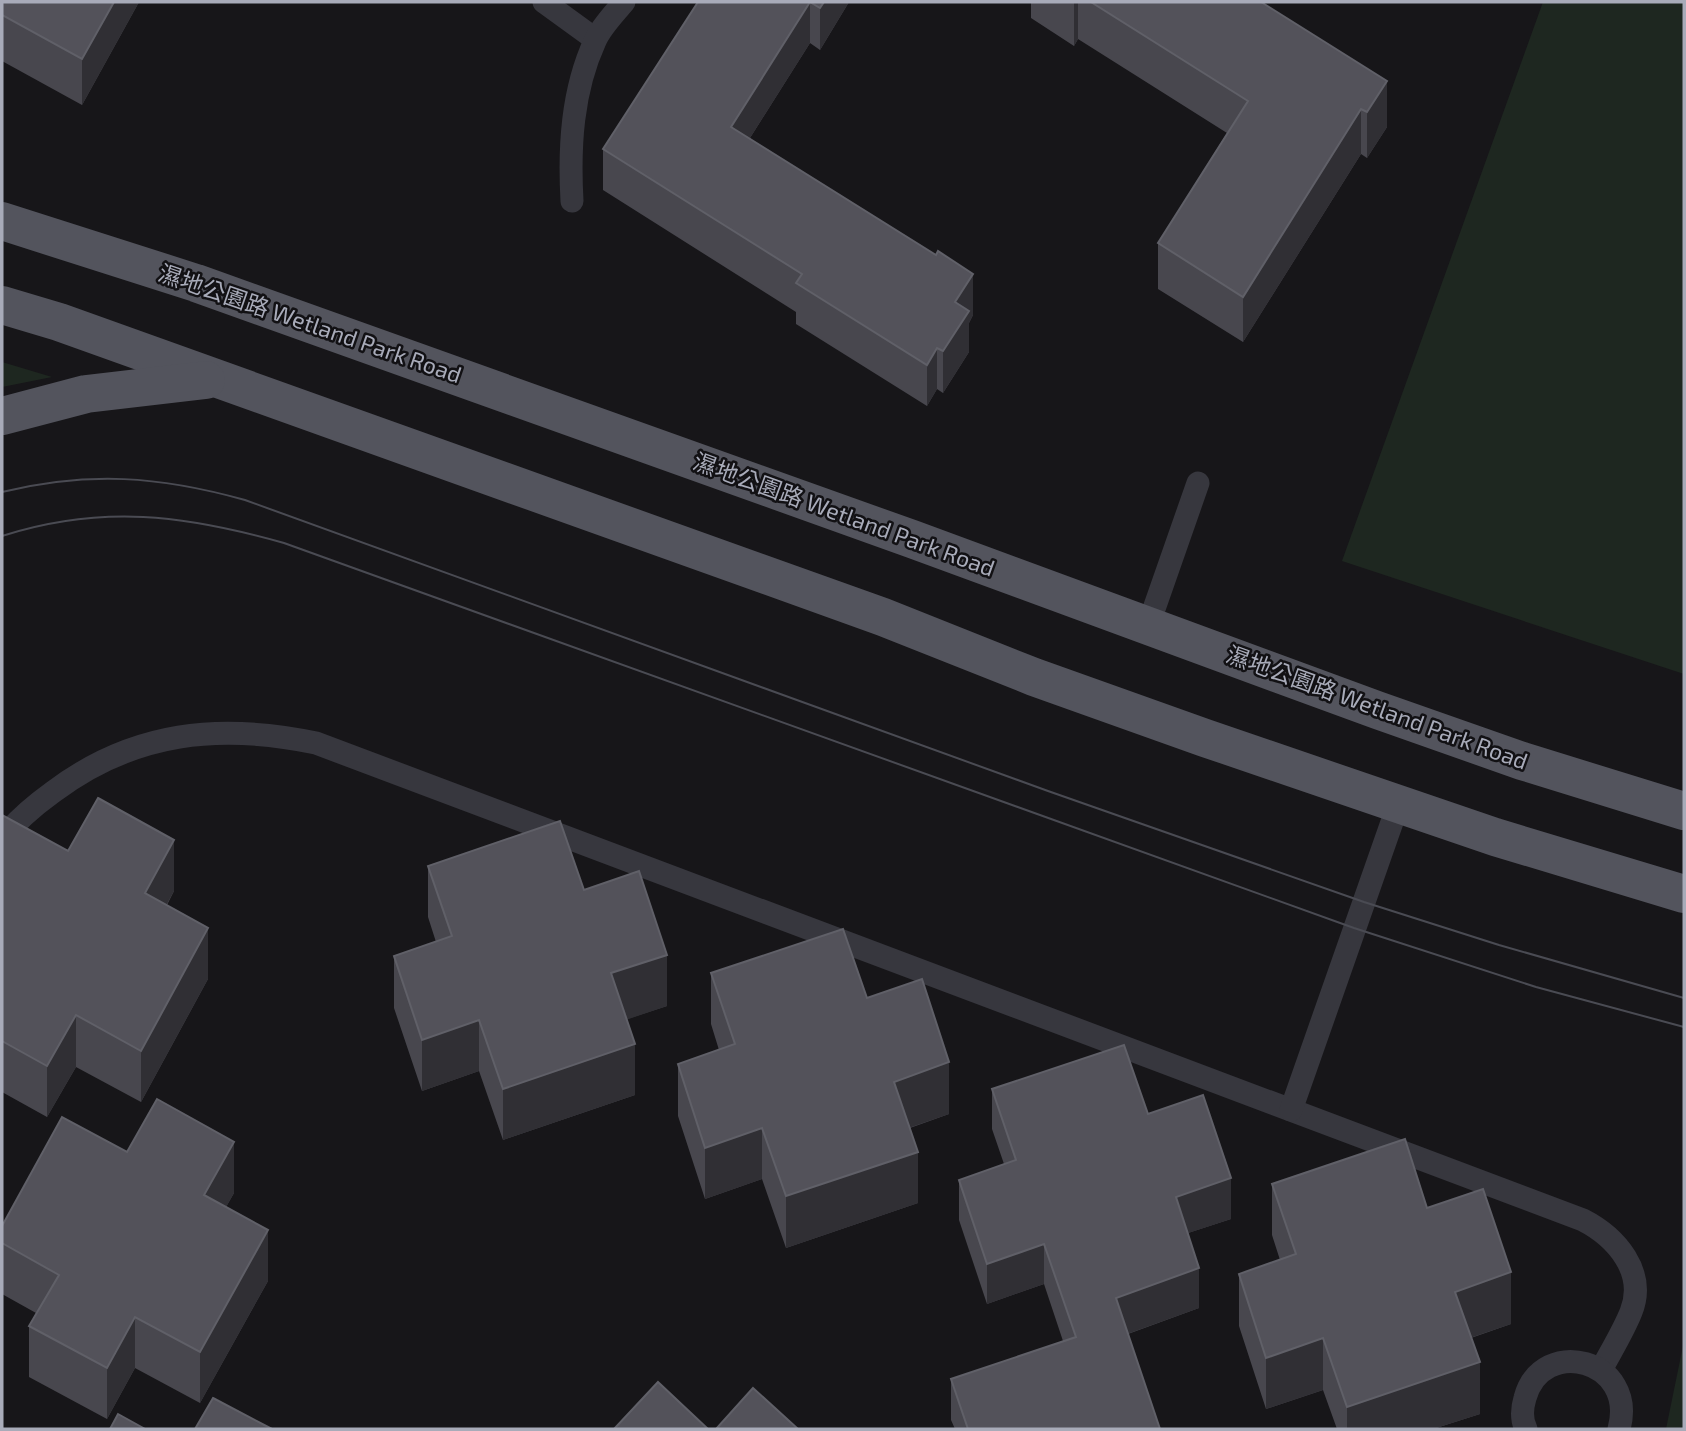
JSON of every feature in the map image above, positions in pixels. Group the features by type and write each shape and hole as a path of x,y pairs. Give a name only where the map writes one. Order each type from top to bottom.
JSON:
{"main road":[{"name":"濕地公園路 Wetland Park Road","path":"2,221 209,287 1522,761 1684,811"},
{"path":"2,305 883,617 1100,700 1398,805 1684,894"},
{"path":"2,416 86,394 215,379"}],"lane":[{"path":"544,2 595,39"},
{"path":"572,201 569,154 574,117 595,39 624,2"},
{"path":"1148,626 1198,483"},
{"path":"2,839 35,805 69,779 107,758 147,743 189,734 232,731 306,740 1603,1230 1619,1246 1629,1265 1634,1288 1632,1310 1601,1370"},
{"path":"1291,1110 1398,805"},
{"path":"1526,1429 1522,1407 1527,1390 1537,1376 1551,1366 1568,1361 1586,1362 1601,1370 1614,1382 1622,1398 1623,1415 1619,1429"}],"shaded area":[{"path":"1543,2 1684,2 1684,674 1342,561"},
{"path":"2,362 52,377 2,387"},
{"path":"1684,1341 1684,1429 1666,1429"}],"building":[{"path":"2,2 114,2 82,59 2,15"},
{"path":"698,2 810,2 731,127 936,255 938,251 973,274 955,302 969,311 943,351 937,348 927,365 796,283 802,274 603,149"},
{"path":"810,2 824,2 820,8"},
{"path":"1091,2 1261,2 1387,81 1367,112 1361,109 1243,297 1158,243 1248,101"},
{"path":"98,798 174,840 145,893 208,928 141,1051 76,1015 47,1066 2,1041 2,815 68,851"},
{"path":"560,821 584,890 639,871 667,955 611,973 635,1044 503,1089 479,1020 422,1040 394,956 452,936 428,866"},
{"path":"843,929 867,998 922,979 949,1062 894,1082 918,1152 786,1196 762,1128 705,1148 678,1064 735,1044 711,973"},
{"path":"1124,1045 1148,1114 1203,1095 1231,1178 1176,1197 1199,1268 1116,1298 1160,1429 968,1429 951,1379 1076,1337 1044,1244 987,1264 959,1180 1016,1160 992,1089"},
{"path":"157,1099 234,1142 204,1195 268,1230 200,1352 135,1317 107,1368 29,1326 59,1275 2,1243 2,1226 62,1117 127,1152"},
{"path":"1405,1139 1427,1208 1483,1189 1511,1272 1455,1292 1480,1362 1347,1407 1323,1338 1266,1358 1239,1274 1296,1254 1272,1184"},
{"path":"658,1382 708,1429 614,1429"},
{"path":"753,1388 798,1429 716,1429"},
{"path":"213,1398 272,1429 195,1429"},
{"path":"118,1414 145,1429 110,1429"}],"tram line":[{"path":"2,492 65,481 124,479 183,486 245,500 1048,791 1364,902 1499,945 1684,998"},
{"path":"2,536 74,520 143,517 212,526 284,543 1354,928 1536,987 1684,1027"}]}
